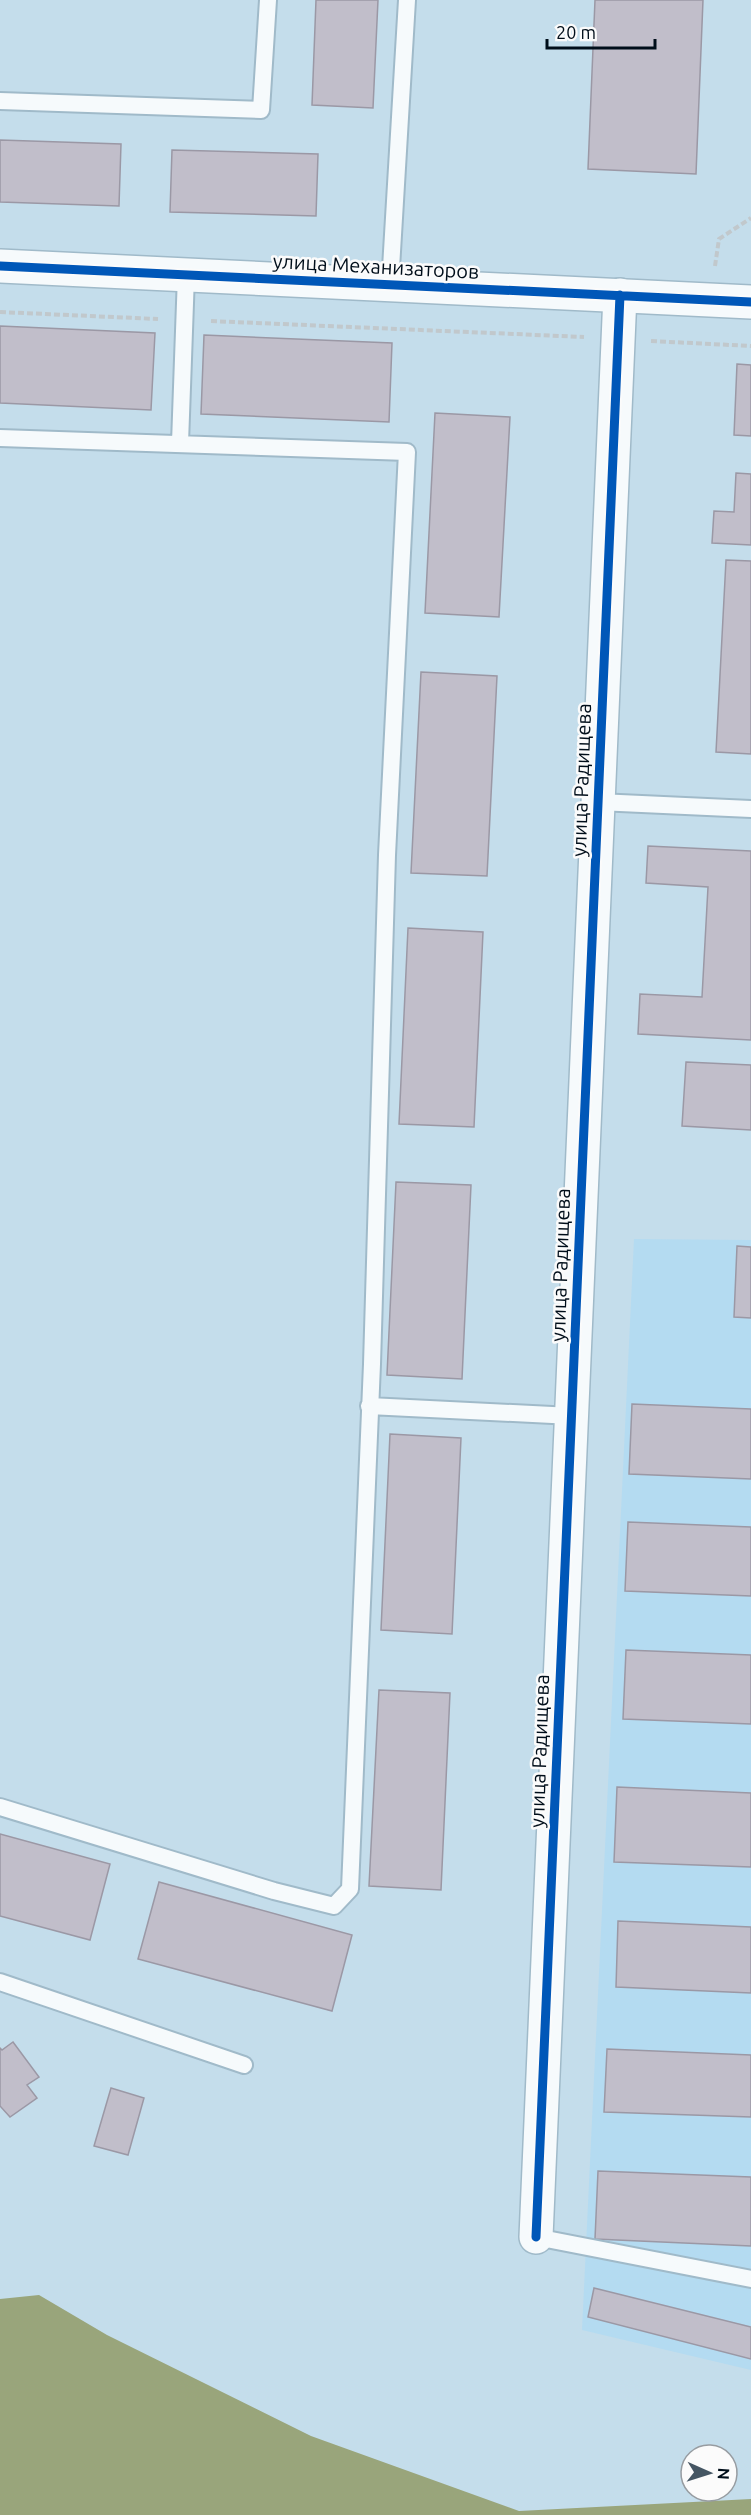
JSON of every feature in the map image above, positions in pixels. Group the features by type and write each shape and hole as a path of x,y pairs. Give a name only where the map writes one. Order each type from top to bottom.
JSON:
{"street":[{"name":"улица Механизаторов","path":"0,266 751,302"},
{"name":"улица Радищева","path":"536,2237 620,296"}],"lane":[{"path":"0,101 261,111 268,0"},
{"path":"390,285 407,0"},
{"path":"180,443 186,275"},
{"path":"0,438 407,452 387,855 350,1889 334,1906 274,1891 0,1807"},
{"path":"598,802 751,809"},
{"path":"369,1406 572,1416"},
{"path":"0,1982 244,2065"},
{"path":"536,2237 751,2279"}],"path":[{"path":"715,267 719,239 751,218"},
{"path":"0,312 751,346"}],"shaded area":[{"path":"634,1239 751,1240 751,2370 582,2330"},
{"path":"39,2295 107,2335 311,2436 519,2511 679,2503 739,2503 739,2500 751,2499 751,2515 0,2515 0,2299"}],"building":[{"path":"316,0 378,0 373,108 312,105"},
{"path":"595,0 703,0 696,174 588,169"},
{"path":"0,140 121,144 119,206 0,202"},
{"path":"172,150 318,154 316,216 170,212"},
{"path":"0,326 155,333 151,410 0,403"},
{"path":"204,335 392,343 389,422 201,414"},
{"path":"737,364 751,365 751,436 734,435"},
{"path":"435,413 510,417 499,617 425,613"},
{"path":"736,473 751,474 751,545 712,543 714,511 734,512"},
{"path":"726,560 751,561 751,754 716,752"},
{"path":"421,672 497,676 487,876 411,873"},
{"path":"648,846 751,851 751,1040 638,1034 640,994 702,997 708,887 646,883"},
{"path":"408,928 483,932 474,1127 399,1124"},
{"path":"686,1062 751,1065 751,1130 682,1126"},
{"path":"396,1182 471,1185 462,1379 387,1375"},
{"path":"737,1246 751,1247 751,1318 734,1317"},
{"path":"632,1404 751,1409 751,1479 629,1474"},
{"path":"390,1434 461,1438 452,1634 381,1630"},
{"path":"628,1522 751,1527 751,1596 625,1591"},
{"path":"626,1650 751,1655 751,1724 623,1719"},
{"path":"379,1690 450,1693 441,1890 369,1886"},
{"path":"617,1787 751,1793 751,1867 614,1862"},
{"path":"0,1834 110,1864 90,1940 0,1916"},
{"path":"159,1882 352,1935 332,2011 138,1959"},
{"path":"618,1921 751,1927 751,1993 616,1987"},
{"path":"13,2042 39,2077 27,2085 37,2098 10,2117 0,2106 0,2048 2,2050"},
{"path":"607,2049 751,2055 751,2117 604,2112"},
{"path":"111,2088 144,2098 128,2155 94,2146"},
{"path":"598,2171 751,2177 751,2246 595,2239"},
{"path":"594,2288 751,2327 751,2359 588,2317"}],"cycle path":[{"path":"0,266 751,302"},
{"path":"536,2237 620,295"}]}
